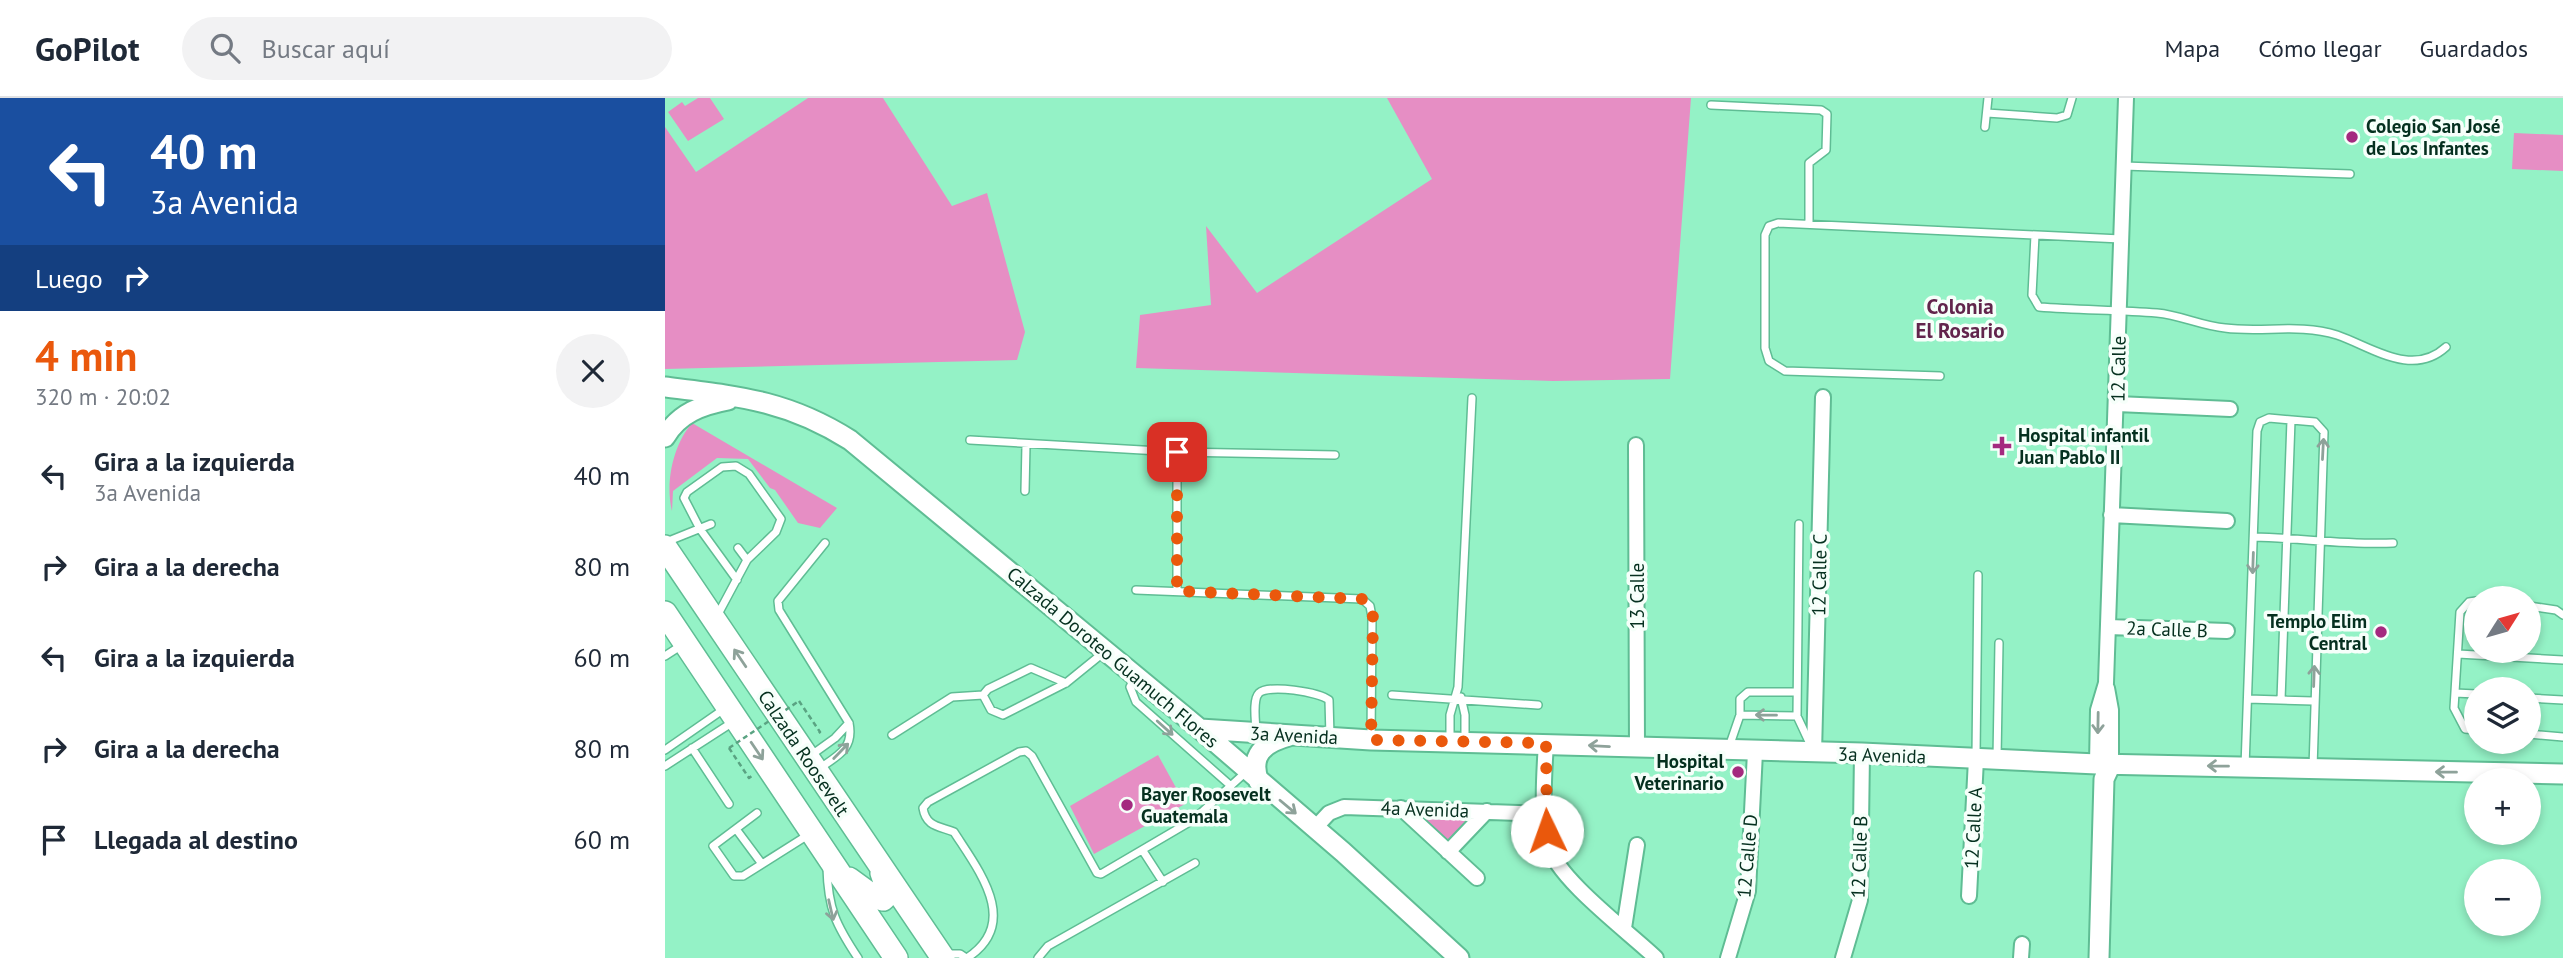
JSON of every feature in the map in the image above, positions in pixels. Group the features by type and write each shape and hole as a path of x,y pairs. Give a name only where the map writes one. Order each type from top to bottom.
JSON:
{"highway":[{"name":"Calzada Roosevelt","path":"665,545 871,855 942,956"},
{"name":"Calzada Roosevelt","path":"665,612 896,958"},
{"path":"832,863 871,895 887,897 889,887 871,855"}],"main road":[{"name":"Calzada Doroteo Guamuch Flores","path":"665,387 742,397 793,410 850,440 1201,729 1459,958"},
{"name":"Calzada Doroteo Guamuch Flores","path":"667,431 694,410 742,397"},
{"name":"3a Avenida","path":"1201,729 1371,740 1862,753 2104,769 2245,767 2563,774"},
{"path":"1253,777 1258,753 1272,742 1293,735"},
{"name":"12 Calle","path":"2099,958 2104,769"}],"street":[{"name":"12 Calle","path":"2104,769 2111,710 2106,683 2126,98"},
{"name":"12 Calle C","path":"1814,752 1823,397"},
{"path":"2117,404 2229,409"},
{"name":"13 Calle","path":"1636,445 1637,748"},
{"path":"2111,515 2227,522"},
{"name":"2a Calle B","path":"2108,627 2227,631"},
{"path":"1546,743 1545,814 1549,848 1563,873 1656,958"},
{"name":"12 Calle D","path":"1728,958 1748,891 1755,752"},
{"name":"12 Calle B","path":"1843,958 1860,900 1862,753"},
{"name":"12 Calle A","path":"1969,896 1976,759"},
{"name":"4a Avenida","path":"1314,829 1329,813 1344,807 1545,814"},
{"path":"1401,808 1477,878"},
{"path":"1448,852 1487,811"},
{"path":"1624,928 1637,845"}],"lane":[{"path":"1985,127 1989,98"},
{"path":"1987,113 2057,118 2067,115 2072,98"},
{"path":"1711,105 1821,110 1827,114 1826,150 1809,163 1809,224"},
{"path":"2124,166 2350,174"},
{"path":"1940,376 1785,371 1769,361 1765,348 1765,235 1769,226 1778,223 1809,224 2121,239"},
{"path":"2035,234 2032,295 2039,307 2157,313 2225,328 2311,329 2338,335 2385,355 2417,361 2426,361 2446,347"},
{"path":"1458,741 1458,687 1472,398"},
{"path":"2245,767 2260,422 2269,418 2315,422 2323,432 2313,769"},
{"path":"2281,700 2291,420"},
{"path":"970,440 1177,452 1335,455"},
{"path":"1025,491 1026,445"},
{"path":"1177,452 1177,591"},
{"path":"715,620 737,580 747,560 776,532 781,519 750,474 736,466 722,467 687,492 684,498 700,529 737,580"},
{"path":"665,545 711,524"},
{"path":"1799,524 1797,716 1814,752"},
{"path":"2254,537 2319,539 2342,545 2393,543"},
{"path":"812,764 846,749 852,737 849,723 779,610 778,601 825,544"},
{"path":"738,548 747,560"},
{"path":"1976,759 1979,575"},
{"path":"1136,590 1362,599 1370,606 1373,617 1371,740"},
{"path":"2464,608 2460,612 2455,693 2457,719 2464,728"},
{"path":"2541,608 2556,610 2563,615"},
{"path":"665,656 685,643"},
{"path":"1997,760 2000,643"},
{"path":"983,695 991,710 1003,715 1066,683 1107,651"},
{"path":"2458,654 2464,654"},
{"path":"2541,657 2563,660"},
{"path":"893,735 952,697 983,695 988,689 1031,668 1066,683"},
{"path":"1136,676 1130,687 1136,702 1231,786"},
{"path":"1256,733 1256,698 1259,693 1267,690 1296,691 1320,693 1329,700 1330,737"},
{"path":"1727,751 1740,715 1740,699 1748,692 1796,692"},
{"path":"2455,693 2464,693"},
{"path":"1392,695 1538,705"},
{"path":"2248,699 2313,701"},
{"path":"2541,699 2563,700"},
{"path":"1458,700 1450,715 1458,741"},
{"path":"665,766 692,748 732,713"},
{"path":"665,750 732,713"},
{"path":"1740,715 1797,716"},
{"path":"812,764 849,723"},
{"path":"2541,735 2563,737"},
{"path":"692,748 729,804"},
{"path":"942,956 960,954 967,958 987,942 992,930 991,894 954,832 930,824 924,816 923,808 928,802 1019,752 1026,751 1032,756 1097,873 1106,874 1193,820 1231,786 1253,777"},
{"path":"757,813 715,843 714,849 738,877 812,832"},
{"path":"736,829 762,864"},
{"path":"1143,851 1163,881"},
{"path":"832,863 827,895 834,922 858,958"},
{"path":"1038,958 1048,946 1195,863"}],"path":[{"path":"748,778 729,748 799,701 820,732"}],"shaded area":[{"path":"698,98 710,98 724,119 688,141 668,112 682,102 685,106"},
{"path":"808,98 883,98 952,206 987,193 1025,332 1017,360 665,369 665,127 696,172"},
{"path":"1387,98 1691,98 1670,379 1553,381 1136,368 1140,315 1211,305 1206,226 1257,293 1432,179"},
{"path":"2514,133 2563,135 2563,171 2512,169"},
{"path":"692,423 837,508 820,528 798,523 775,490 770,488 748,459 717,458 673,491 672,511 669,489 672,465 680,442"},
{"name":"Bayer Roosevelt Guatemala","path":"1158,755 1185,804 1094,854 1070,806"},
{"path":"1421,816 1469,821 1449,842"}],"place":[{"name":"Colegio San José de Los Infantes","path":"2352,137"},
{"name":"Hospital infantil Juan Pablo II","path":"2002,446"},
{"name":"Templo Elim Central","path":"2381,632"},
{"name":"Hospital Veterinario","path":"1738,772"},
{"name":"Bayer Roosevelt Guatemala","path":"1127,805"}],"district":[{"name":"Colonia El Rosario","path":"1960,319"}],"route":[{"path":"1177,452 1177,591 1362,599 1370,606 1373,617 1371,740 1546,743 1547,831"}]}
